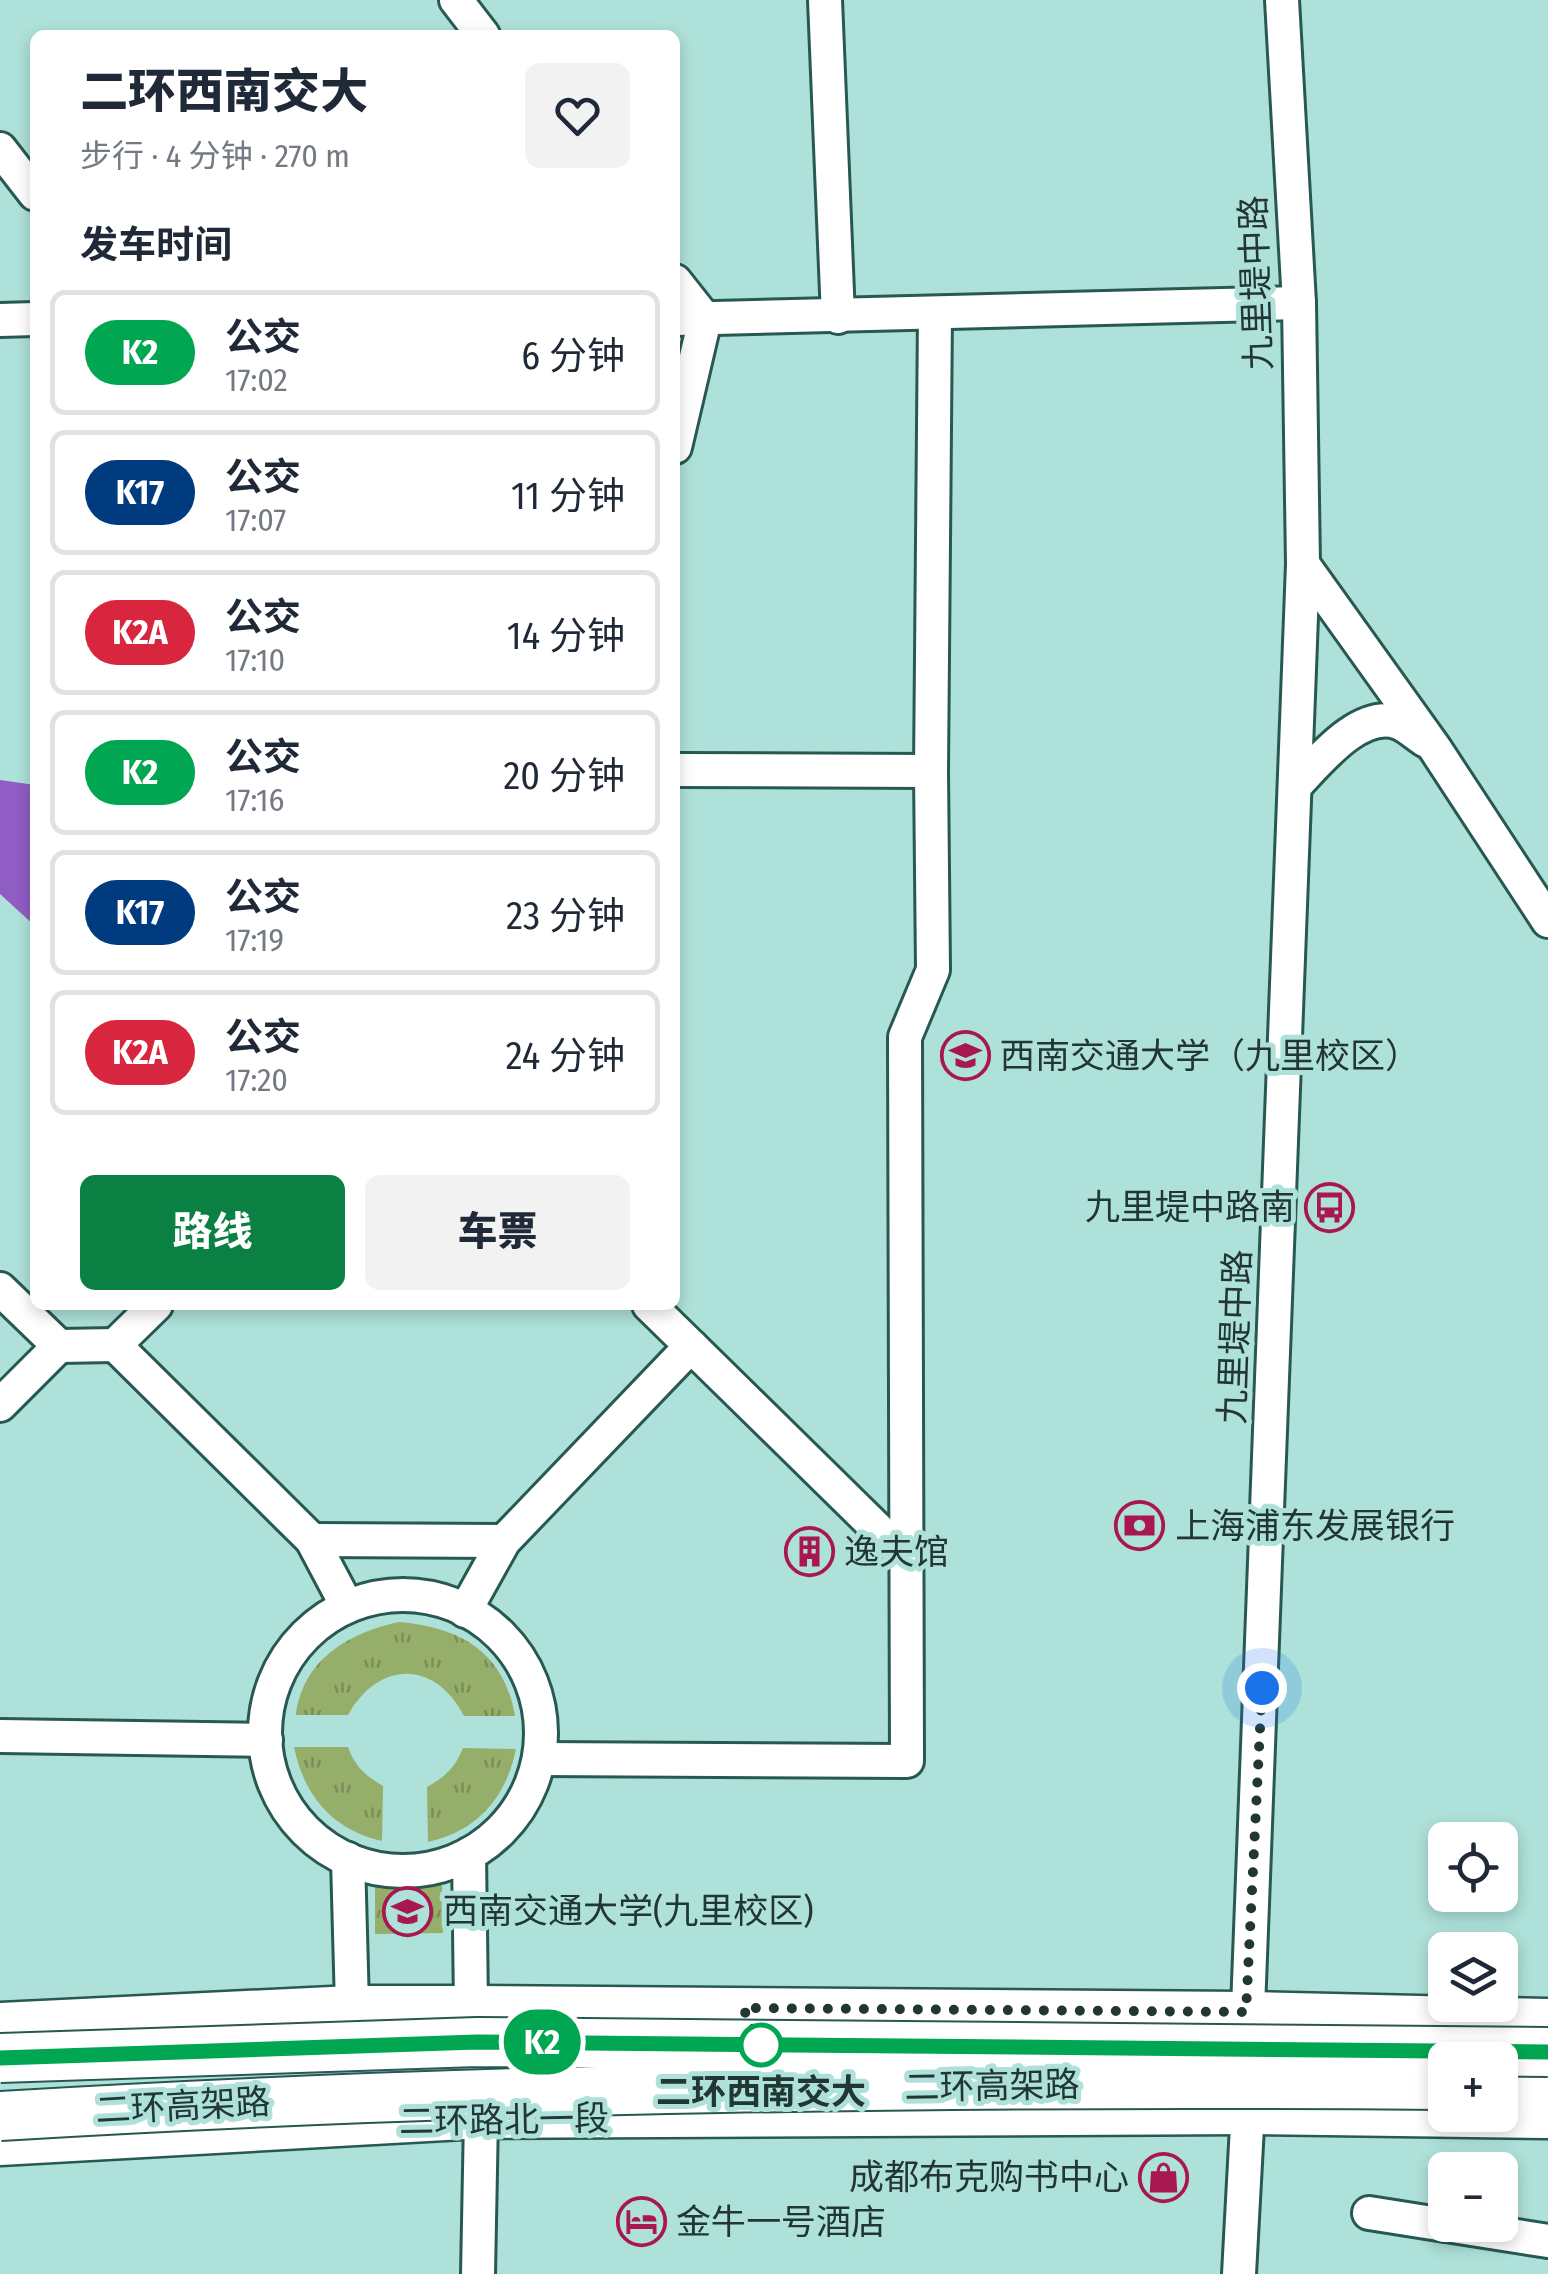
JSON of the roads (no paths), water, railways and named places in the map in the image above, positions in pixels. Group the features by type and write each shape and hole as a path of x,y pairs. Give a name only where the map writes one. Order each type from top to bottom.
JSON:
{"highway":[{"name":"二环高架路","path":"0,2058 477,2042 1548,2052"},
{"name":"二环高架路","path":"0,2116 447,2094 1428,2085"},
{"path":"1518,2086 1548,2086"}],"main road":[{"path":"0,2023 352,2006 1246,2012 1548,2019"},
{"name":"二环路北一段","path":"0,2145 481,2118 1250,2114 1548,2118"}],"street":[{"path":"456,0 479,30"},
{"path":"825,0 838,316"},
{"name":"九里堤中路","path":"1238,2274 1241,2193 1250,2114 1246,2012 1303,564 1299,303 1282,0"},
{"path":"0,149 30,188"},
{"path":"680,294 690,319 680,404"},
{"path":"690,319 1299,303"},
{"path":"539,1759 907,1762 906,1037 933,970 934,313"},
{"path":"0,320 30,319"},
{"path":"1303,564 1434,747 1548,921"},
{"path":"1296,786 1337,742 1372,722 1398,722 1434,747"},
{"path":"680,770 931,771"},
{"path":"0,1289 59,1346"},
{"path":"0,1405 59,1346 116,1345 151,1310"},
{"path":"654,1310 908,1559"},
{"path":"116,1345 312,1540 347,1606"},
{"path":"465,1611 504,1541 691,1346"},
{"path":"312,1540 504,1541"},
{"path":"394,1595 437,1599 465,1611 477,1616 510,1644 532,1681 542,1723 539,1759 522,1806 493,1839 456,1861 410,1872 362,1866 319,1844 286,1809 267,1765 265,1717 278,1672 307,1633 347,1606 394,1595"},
{"path":"0,1736 266,1740"},
{"path":"469,1854 472,2006"},
{"path":"348,1859 352,2006"},
{"path":"478,2274 481,2118"},
{"path":"1369,2213 1428,2222"},
{"path":"1518,2236 1548,2241"}],"place":[{"name":"西南交通大学（九里校区）","path":"965,1056"},
{"name":"九里堤中路南","path":"1330,1207"},
{"name":"上海浦东发展银行","path":"1140,1526"},
{"name":"逸夫馆","path":"809,1552"},
{"name":"西南交通大学(九里校区)","path":"408,1911"},
{"name":"二环西南交大","path":"761,2045"},
{"name":"成都布克购书中心","path":"1164,2177"},
{"name":"金牛一号酒店","path":"641,2222"}]}
